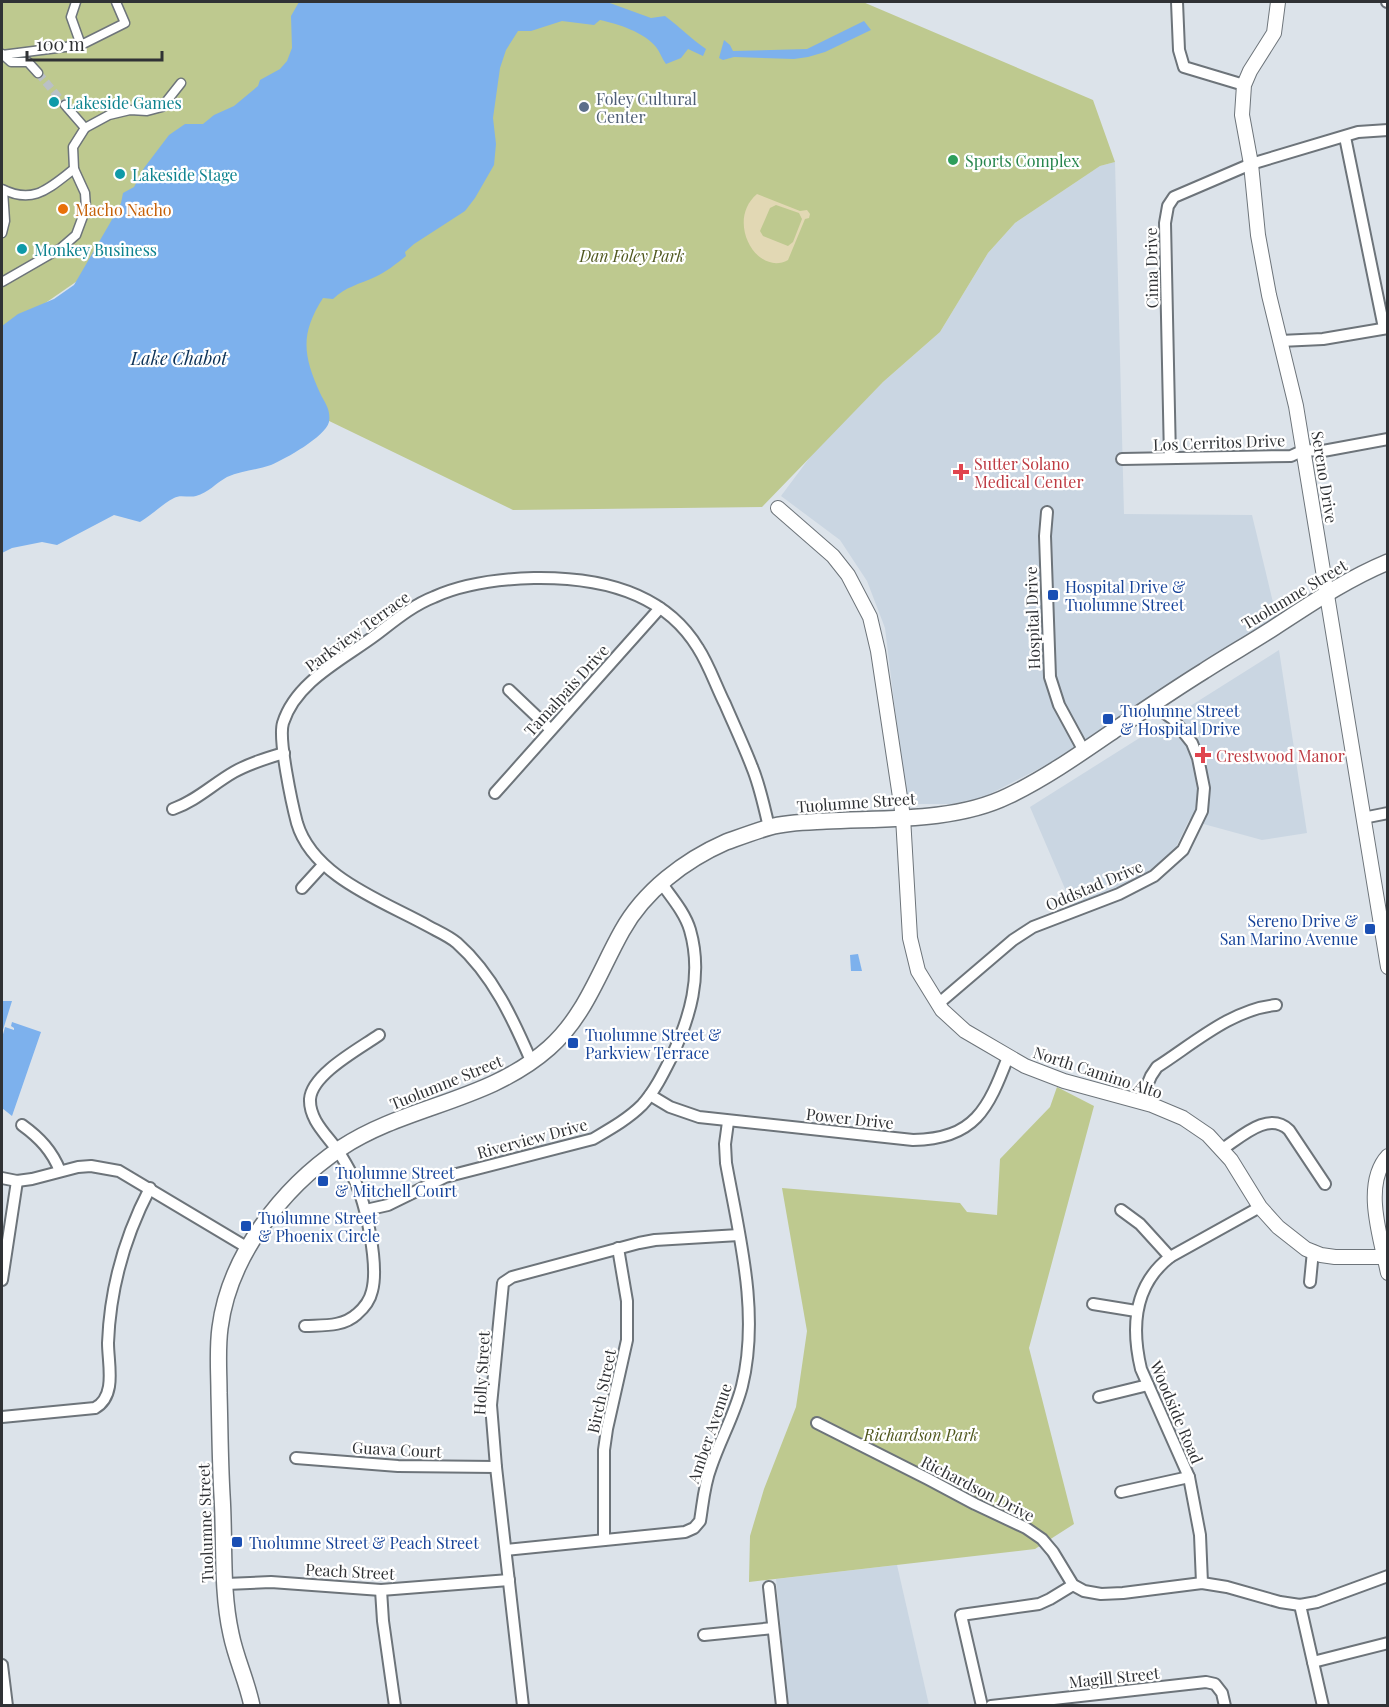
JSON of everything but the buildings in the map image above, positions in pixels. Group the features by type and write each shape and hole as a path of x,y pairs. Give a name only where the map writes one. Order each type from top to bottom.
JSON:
{"main road":[{"name":"Tuolumne Street","path":"252,1706 230,1632 226,1608 220,1452 220,1330 229,1290 248,1248 287,1196 338,1150 368,1132 481,1091 532,1063 567,1030 590,997 625,925 642,902 677,869 724,843 769,827 806,822 949,813 987,805 1011,795 1084,751 1152,704 1273,629 1326,593 1388,562"}],"street":[{"path":"76,2 71,17 81,45"},
{"path":"2,54 81,45 125,23 116,2"},
{"path":"1177,2 1179,50 1184,67 1245,85"},
{"name":"Sereno Drive","path":"1278,2 1274,33 1250,71 1245,85 1242,115 1251,164 1258,235 1269,295 1296,406 1304,450 1363,818 1384,926 1388,967"},
{"path":"2,54 11,62 28,62 38,74"},
{"path":"2,282 61,248 76,235 86,208 85,193 74,169 73,147 84,128 109,115 130,110 147,111 162,107 181,82"},
{"path":"65,105 84,128"},
{"name":"Cima Drive","path":"1170,458 1165,223 1168,206 1174,197 1190,188 1251,164 1358,132 1388,130"},
{"path":"1280,341 1323,339 1386,328 1345,137"},
{"path":"2,233 5,221 2,190 15,195 40,194 74,169"},
{"name":"Los Cerritos Drive","path":"1122,459 1291,456 1304,450 1323,451 1388,439"},
{"name":"North Camino Alto","path":"778,508 833,556 853,583 870,617 878,651 903,817 910,938 918,971 942,1010 965,1031 1024,1066 1064,1081 1140,1102 1183,1118 1208,1135 1231,1160 1260,1208 1278,1227 1306,1249 1335,1257 1386,1256"},
{"name":"Hospital Drive","path":"1047,512 1045,536 1050,677 1059,705 1084,751"},
{"name":"Parkview Terrace","path":"532,1063 486,973 455,941 346,881 323,865 305,842 298,824 284,753 282,726 289,707 314,679 431,598 482,582 564,578 601,582 633,593 660,608 678,623 699,648 752,766 769,827"},
{"name":"Tamalpais Drive","path":"495,793 660,608"},
{"path":"509,690 550,729"},
{"name":"Oddstad Drive","path":"938,1004 1013,940 1033,927 1119,894 1154,876 1183,850 1202,810 1204,788 1198,758 1192,743 1173,719 1152,704"},
{"path":"173,809 189,803 234,772 254,762 284,753"},
{"path":"1363,818 1388,813"},
{"path":"302,888 323,865"},
{"name":"Riverview Drive","path":"366,1210 388,1205 446,1177 593,1139 629,1116 650,1095 684,1030 692,1005 695,974 690,929 662,884"},
{"path":"1140,1102 1150,1076 1157,1067 1231,1019 1262,1006 1276,1005"},
{"path":"305,1326 334,1325 347,1321 366,1304 372,1292 374,1280 366,1210 355,1181 338,1150 317,1125 310,1099 316,1082 379,1035"},
{"name":"Power Drive","path":"650,1095 686,1113 728,1122 931,1140 958,1132 976,1119 985,1109 997,1086 1008,1057"},
{"name":"Amber Avenue","path":"506,1550 684,1532 694,1528 700,1521 710,1469 739,1395 749,1344 750,1320 739,1235 726,1163 725,1144 728,1122"},
{"path":"1221,1150 1268,1122 1283,1125 1289,1130 1325,1184"},
{"path":"22,1125 42,1142 56,1161 60,1171"},
{"path":"1388,1156 1380,1164 1374,1189 1388,1273"},
{"path":"2,1178 17,1181 47,1177 78,1167 104,1167 119,1171 248,1248"},
{"path":"2,1280 17,1181"},
{"path":"2,1418 95,1408 106,1397 110,1380 108,1344 112,1304 131,1227 150,1188"},
{"name":"Woodside Road","path":"1202,1583 1200,1534 1189,1477 1148,1384 1137,1351 1135,1331 1137,1311 1143,1289 1150,1276 1170,1257 1260,1208"},
{"path":"1121,1210 1140,1224 1170,1257"},
{"name":"Holly Street","path":"523,1706 491,1405 503,1283 512,1277 655,1240 739,1235"},
{"name":"Birch Street","path":"604,1540 604,1450 627,1340 627,1301 618,1248"},
{"path":"1310,1282 1312,1251"},
{"path":"1094,1304 1137,1311"},
{"path":"1100,1397 1148,1384"},
{"name":"Richardson Drive","path":"817,1423 1026,1528 1042,1539 1053,1552 1074,1585"},
{"name":"Guava Court","path":"296,1458 398,1466 496,1467"},
{"path":"1121,1492 1189,1477"},
{"path":"982,1706 961,1615 1039,1604 1074,1585 1084,1591 1101,1594 1202,1583 1300,1605 1317,1602 1388,1576"},
{"name":"Peach Street","path":"226,1584 271,1582 381,1590 509,1580"},
{"path":"770,1587 782,1706"},
{"path":"381,1590 395,1706"},
{"path":"1300,1605 1323,1706"},
{"path":"704,1635 773,1628"},
{"path":"1313,1662 1388,1643"},
{"path":"2,1665 7,1706"},
{"name":"Magill Street","path":"992,1706 1206,1682 1215,1684 1222,1693 1225,1706"}],"shaded area":[{"name":"Sutter Solano Medical Center","path":"1115,162 1124,514 1252,515 1277,619 1119,717 1054,761 984,797 952,804 909,804 904,784 885,628 867,581 840,540 781,496 816,449 883,382 940,332 988,253 1015,223 1100,166"},
{"name":"Crestwood Manor","path":"1279,650 1307,833 1262,840 1189,820 1175,849 1155,867 1130,882 1072,905 1030,807"},
{"path":"897,1565 929,1705 788,1705 776,1579"}],"green space":[{"path":"2,2 302,2 296,60 83,277 2,333"},
{"name":"Dan Foley Park","path":"482,2 863,2 1093,100 1115,162 1100,166 1015,223 988,253 940,332 883,382 762,507 513,510 263,389"},
{"name":"Richardson Park","path":"1057,1087 1094,1106 1029,1348 1074,1524 1035,1549 749,1582 750,1536 764,1489 796,1407 807,1331 782,1188 960,1203 967,1212 997,1215 1000,1159 1050,1107"}],"sand":[{"path":"757,194 800,211 807,210 810,214 809,218 805,219 788,260 776,263 766,261 756,254 749,244 745,231 744,218 748,205","holes":["776,205 799,213 802,219 793,242 788,246 763,236 760,231 770,208"]}],"water":[{"name":"Lake Chabot","path":"299,2 607,2 651,18 665,16 706,49 703,56 688,49 681,58 666,64 656,47 645,37 622,26 600,20 594,25 562,21 531,31 518,31 506,50 500,68 493,118 496,144 494,165 475,198 465,211 414,244 405,252 406,256 391,268 333,299 323,298 310,323 306,345 307,356 329,414 326,428 313,441 271,465 227,477 200,495 174,498 140,522 114,515 57,545 42,542 12,548 2,553 2,326 18,314 54,299 74,285 121,203 123,193 134,187 144,168 169,135 185,124 203,124 214,115 234,106 258,86 260,80 280,69 287,61 292,48 291,16"},
{"path":"864,21 871,30 825,52 808,57 794,59 734,57 723,60 719,58 724,40 733,51 807,49"},
{"path":"858,954 862,971 851,971 850,955"},
{"path":"2,1001 12,1001 2,1033"},
{"path":"12,1022 41,1032 12,1116 2,1108 2,1038 5,1027 14,1030 11,1026"}],"tunnel":[{"path":"38,73 65,105"}],"place":[{"name":"Lakeside Games","path":"54,102"},
{"name":"Foley Cultural Center","path":"584,107"},
{"name":"Sports Complex","path":"953,160"},
{"name":"Lakeside Stage","path":"120,174"},
{"name":"Macho Nacho","path":"63,209"},
{"name":"Monkey Business","path":"22,249"},
{"name":"Sutter Solano Medical Center","path":"961,472"},
{"name":"Hospital Drive & Tuolumne Street","path":"1053,595"},
{"name":"Tuolumne Street & Hospital Drive","path":"1108,719"},
{"name":"Crestwood Manor","path":"1203,755"},
{"name":"Sereno Drive & San Marino Avenue","path":"1370,929"},
{"name":"Tuolumne Street & Parkview Terrace","path":"573,1043"},
{"name":"Tuolumne Street & Mitchell Court","path":"323,1181"},
{"name":"Tuolumne Street & Phoenix Circle","path":"246,1226"},
{"name":"Tuolumne Street & Peach Street","path":"237,1542"}]}
